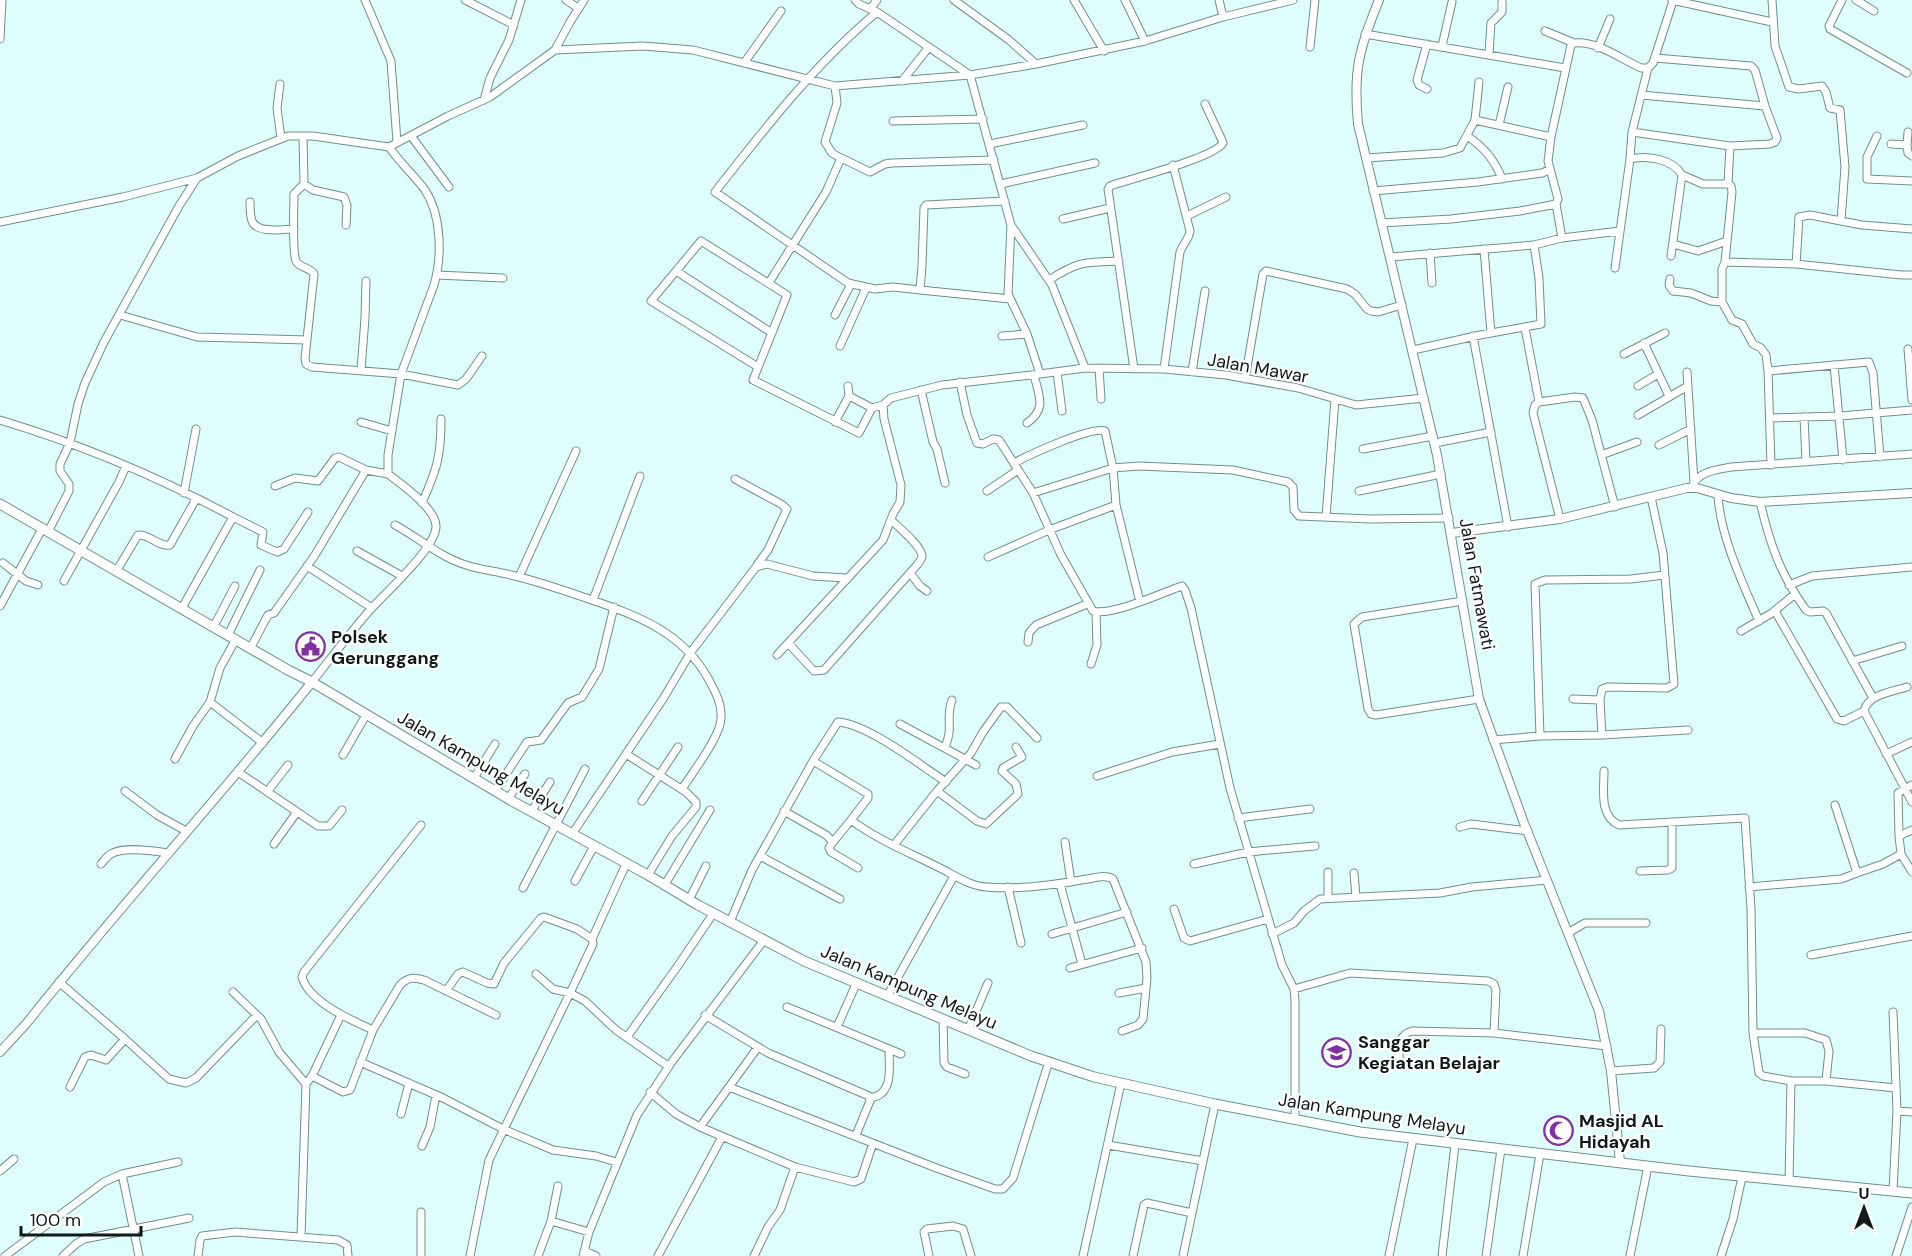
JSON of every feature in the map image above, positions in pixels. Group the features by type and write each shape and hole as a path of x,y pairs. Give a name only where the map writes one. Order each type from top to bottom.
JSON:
{"main road":[{"name":"Jalan Kampung Melayu","path":"0,504 312,682 508,799 648,875 713,914 804,961 968,1030 1049,1061 1094,1077 1215,1104 1360,1132 1742,1177 1912,1193"}],"street":[{"path":"0,39 2,0"},
{"path":"365,0 391,61 397,142"},
{"path":"465,0 514,25"},
{"path":"484,100 490,78 514,25 521,0"},
{"path":"566,0 578,8"},
{"path":"0,222 197,178 238,156 280,138 303,136 389,147 447,116 484,100 555,50 584,0"},
{"path":"855,0 877,12 970,75 1011,225 1008,290 1010,299 1027,334 1037,374 1041,405 1035,418 1026,423"},
{"path":"870,9 877,0"},
{"path":"954,0 1009,40 1036,64"},
{"path":"1074,0 1104,51"},
{"path":"1125,0 1145,41"},
{"path":"1219,0 1223,17"},
{"path":"555,50 643,46 693,50 835,86 970,75 1036,64 1145,41 1223,17 1293,0"},
{"path":"1310,47 1315,0"},
{"name":"Jalan Fatmawati","path":"1379,0 1365,34 1356,72 1358,124 1434,440 1452,533 1479,699 1599,1011 1611,1071 1620,1162"},
{"path":"1615,268 1632,132 1648,68 1651,67 1655,58 1673,0 1772,22"},
{"path":"1772,0 1775,46 1789,87 1799,89 1822,87 1826,92 1830,108 1840,110 1845,167 1841,221"},
{"path":"1842,0 1829,26 1830,29 1907,73"},
{"path":"1856,0 1874,11"},
{"path":"1442,46 1452,2"},
{"path":"1489,54 1491,23 1502,12 1502,2"},
{"path":"744,63 781,11"},
{"path":"877,12 806,80 715,192 831,273 851,284 867,288 893,287 1010,299"},
{"path":"1598,48 1610,19"},
{"path":"1545,31 1598,48 1641,68 1648,68"},
{"path":"1365,34 1565,68"},
{"path":"1562,238 1556,204 1558,199 1548,161 1565,68 1570,48 1574,42"},
{"path":"1427,44 1417,80 1419,85 1427,89"},
{"path":"902,81 929,47"},
{"path":"1632,132 1730,146 1770,144 1777,138 1755,70 1751,66 1655,58"},
{"path":"1366,158 1443,153 1460,148 1475,120 1479,82"},
{"path":"280,84 277,108 280,138"},
{"path":"835,86 837,104 825,142 832,153 870,172 885,164 994,160"},
{"path":"1499,125 1508,87"},
{"path":"1641,95 1765,106"},
{"path":"1134,369 1107,194 1110,186 1205,156 1221,146 1221,138 1205,104"},
{"path":"893,121 983,119"},
{"path":"1475,120 1551,137"},
{"path":"990,144 1083,125"},
{"path":"1908,132 1908,153 1912,156"},
{"path":"303,136 304,184 294,194 294,229 296,260 314,274 305,362 308,366 401,374 458,384 466,379 482,356"},
{"path":"411,136 449,187"},
{"path":"1467,136 1488,153 1502,179"},
{"path":"1877,136 1867,157 1867,179 1912,182"},
{"path":"1891,144 1907,145"},
{"path":"1730,146 1728,184 1732,192 1725,262 1722,269 1722,302 1732,320 1742,324 1753,344 1764,351 1768,371 1771,465"},
{"path":"388,474 401,374 437,275 438,225 434,209 425,191 389,147"},
{"path":"770,281 826,192 841,158"},
{"path":"1630,159 1656,159 1672,164 1682,175 1702,184 1728,184"},
{"path":"1000,184 1095,163"},
{"path":"1164,369 1180,252 1190,231 1173,165"},
{"path":"1373,191 1502,179 1549,170"},
{"path":"1671,256 1682,175"},
{"path":"0,606 69,491 69,484 60,471 60,464 70,443 85,383 179,206 197,178"},
{"path":"304,184 313,190 344,197 347,204 346,225"},
{"path":"1187,216 1226,197"},
{"path":"920,290 926,205 1005,201"},
{"path":"249,202 252,221 255,225 266,229 294,229"},
{"path":"1381,223 1462,218 1556,204"},
{"path":"1063,219 1110,208"},
{"path":"1796,264 1799,217 1810,215 1912,229"},
{"path":"1011,225 1049,280 1085,368"},
{"path":"1391,257 1534,245 1562,238 1620,231"},
{"path":"1673,244 1698,251 1727,241"},
{"path":"758,367 651,301 701,242 787,295 753,380 859,433 872,408 849,396"},
{"path":"1413,350 1473,336 1540,326 1542,321 1534,245"},
{"path":"1484,249 1491,333"},
{"path":"1430,253 1432,283"},
{"path":"1049,280 1067,268 1085,262 1119,261"},
{"path":"1725,262 1796,264 1912,275"},
{"path":"676,271 772,333"},
{"path":"1245,379 1263,274 1266,271 1347,289 1371,311 1378,312 1402,305"},
{"path":"437,275 503,278"},
{"path":"1670,279 1669,285 1673,291 1691,293 1711,301 1722,302"},
{"path":"361,370 366,281"},
{"path":"835,315 851,284"},
{"path":"840,346 867,288"},
{"path":"1192,372 1205,291"},
{"path":"120,315 197,337 307,340"},
{"path":"1525,328 1539,402"},
{"path":"1624,354 1665,333"},
{"path":"1002,336 1027,334"},
{"path":"1473,336 1508,527"},
{"path":"1644,343 1669,396"},
{"path":"1908,349 1912,400"},
{"path":"1768,371 1864,361 1871,364 1880,457"},
{"path":"1834,365 1843,460"},
{"name":"Jalan Mawar","path":"872,408 883,405 891,398 960,382 1085,368 1164,369 1245,379 1298,388 1356,405 1424,398"},
{"path":"1099,369 1101,399"},
{"path":"1058,372 1062,411"},
{"path":"1687,372 1693,484"},
{"path":"1638,386 1658,374"},
{"path":"960,382 967,415 977,443 983,444 993,439 999,440 1033,493 1087,604 1096,612 1097,645 1091,664"},
{"path":"835,422 849,396 848,386"},
{"path":"1638,415 1688,386"},
{"path":"921,390 945,483"},
{"path":"1560,519 1533,413 1535,405 1539,402 1583,398 1592,420 1615,507"},
{"path":"1326,517 1335,399"},
{"path":"777,655 883,540 900,502 902,492 898,468 884,420 883,405"},
{"path":"1770,418 1877,414 1912,410"},
{"path":"1804,417 1806,462"},
{"path":"422,503 438,465 441,449 441,419"},
{"path":"0,420 70,443 184,493 263,532 261,544 277,552 284,549 308,512"},
{"path":"361,422 392,431"},
{"path":"184,493 196,429"},
{"path":"987,491 1016,466 1040,450 1101,429 1106,433 1113,468 1116,505 1140,602"},
{"path":"1659,445 1691,429"},
{"path":"1363,449 1491,432"},
{"path":"1601,455 1637,442"},
{"path":"519,577 576,451"},
{"path":"1452,533 1560,519 1615,507 1693,484 1707,472 1723,469 1912,454"},
{"path":"0,1052 263,742 372,608 428,546 436,527 434,517 422,503 388,474 366,470 339,457 335,458 318,481 295,478 275,486"},
{"path":"64,581 126,466"},
{"path":"1033,493 1113,468 1139,466 1233,470 1290,482 1293,487 1294,510 1297,514 1370,519 1449,518"},
{"path":"251,647 268,615 274,613 307,566 366,470"},
{"path":"1359,491 1441,474"},
{"path":"593,600 640,476"},
{"path":"572,834 663,699 691,652 764,556 787,509 735,478"},
{"path":"1693,484 1718,495 1760,502 1912,493"},
{"path":"1718,495 1725,532 1746,591 1760,621"},
{"path":"1602,735 1600,700 1601,692 1605,688 1667,688 1674,684 1663,553 1651,497"},
{"path":"117,570 138,535 145,535 165,546 171,545 196,499"},
{"path":"1760,502 1770,543 1781,572 1806,610 1826,613 1873,698"},
{"path":"988,557 1049,530 1116,505"},
{"path":"182,608 233,517"},
{"path":"788,643 814,671 824,670 917,565 922,555 917,544 891,520"},
{"path":"395,525 464,565 519,577 631,612 660,629 691,652 717,694 722,721 717,734 682,789"},
{"path":"357,551 402,576"},
{"path":"764,556 766,564"},
{"path":"3,563 26,581 38,585"},
{"path":"756,567 766,564 813,576 846,578"},
{"path":"307,566 372,608"},
{"path":"1789,585 1812,576 1912,567"},
{"path":"175,759 193,726 210,702 232,637 260,570"},
{"path":"910,573 927,591"},
{"path":"1540,736 1535,584 1545,580 1631,579 1664,575"},
{"path":"214,626 235,586"},
{"path":"1096,612 1140,602 1179,586 1184,588 1191,609 1238,818 1282,965 1294,989 1295,1119"},
{"path":"1741,631 1775,611 1795,594"},
{"path":"1463,601 1362,617 1354,624 1368,709 1371,714 1479,699"},
{"path":"1028,642 1029,633 1036,625 1087,604"},
{"path":"495,791 527,742 541,740 568,703 580,699 585,692 599,669 614,607"},
{"path":"1775,611 1837,719 1844,721 1864,711"},
{"path":"1852,661 1902,646"},
{"path":"1907,687 1873,698 1865,705 1864,711 1886,754 1909,787 1912,802"},
{"path":"1573,699 1600,700"},
{"path":"945,747 951,731 948,714 952,700"},
{"path":"210,702 263,742"},
{"path":"894,845 937,791 966,760 1003,706 1007,707 1037,738"},
{"path":"343,755 366,715"},
{"path":"730,922 760,856 784,811 838,722 873,735 946,782"},
{"path":"900,724 976,765"},
{"path":"1493,740 1688,730"},
{"path":"1886,754 1912,742"},
{"path":"474,778 495,744"},
{"path":"1097,776 1172,752 1220,744"},
{"path":"642,801 678,747"},
{"path":"937,791 977,821 986,824 1018,794 1016,784 1002,771 1003,768 1022,757 1016,747"},
{"path":"626,754 682,789 696,801 696,807 672,836 648,875"},
{"path":"813,761 868,794 867,799 829,848 831,852 858,868"},
{"path":"267,792 288,765"},
{"path":"523,888 555,825 573,797 585,769"},
{"path":"1604,771 1605,809 1612,822 1619,825 1745,818 1753,1033 1759,1073 1763,1076 1791,1081 1826,1081 1896,1088"},
{"path":"237,772 318,826 329,826 342,810"},
{"path":"508,799 525,774"},
{"path":"531,812 550,782"},
{"path":"1909,787 1898,792 1897,797 1901,854 1912,872"},
{"path":"125,791 157,815 186,831"},
{"path":"1835,805 1857,873"},
{"path":"1238,818 1310,809"},
{"path":"664,886 710,810"},
{"path":"784,811 826,835 833,842"},
{"path":"274,844 297,812"},
{"path":"851,820 865,830 954,876 985,887 1060,884 1109,876 1113,879 1142,948 1147,971 1141,1023 1122,1031"},
{"path":"1640,871 1672,868 1672,822"},
{"path":"1460,827 1472,824 1528,831"},
{"path":"373,1030 341,1015 308,988 302,977 421,825"},
{"path":"1899,836 1912,830"},
{"path":"1065,842 1071,882"},
{"path":"574,882 594,846"},
{"path":"1194,864 1248,852 1315,846"},
{"path":"101,864 110,854 116,852 148,850 168,853"},
{"path":"1749,887 1841,879 1883,864 1901,854"},
{"path":"760,856 840,899"},
{"path":"471,1256 487,1168 593,944 592,939 626,864"},
{"path":"689,900 706,866"},
{"path":"1328,872 1328,898"},
{"path":"1354,873 1356,897"},
{"path":"888,995 954,876"},
{"path":"1272,934 1294,923 1320,899 1440,893 1472,886 1547,880"},
{"path":"1060,884 1082,964"},
{"path":"1008,887 1022,943"},
{"path":"1174,909 1184,938 1190,942 1268,919"},
{"path":"1052,934 1127,912"},
{"path":"627,1037 713,914"},
{"path":"446,991 458,974 463,972 494,984 504,963 541,918 577,928 592,939"},
{"path":"1568,933 1585,923 1646,923"},
{"path":"1811,955 1912,936"},
{"path":"596,1256 583,1254 588,1233 637,1115 650,1092 705,1015 764,940"},
{"path":"1070,968 1142,948"},
{"path":"1294,989 1350,973 1488,981 1494,984 1496,990 1494,1033"},
{"path":"536,974 553,989 570,993 585,1001 627,1037 668,1066"},
{"path":"312,1076 343,1092 348,1092 373,1030 406,979 415,978 496,1015"},
{"path":"59,982 169,1079 186,1083 196,1077 257,1015"},
{"path":"837,1027 857,982"},
{"path":"968,1030 988,983"},
{"path":"1119,993 1146,988"},
{"path":"233,992 257,1015 271,1034 279,1053 306,1084"},
{"path":"787,1007 901,1054"},
{"path":"1893,1012 1897,1111 1893,1191"},
{"path":"302,1236 306,1084 341,1015"},
{"path":"705,1015 758,1047 870,1098"},
{"path":"943,1019 944,1063 947,1067 965,1074"},
{"path":"1611,1071 1654,1068 1660,1062 1661,1029"},
{"path":"1399,1058 1402,1037 1412,1031 1494,1033 1607,1046"},
{"path":"1753,1033 1805,1033 1826,1040 1829,1051 1826,1081"},
{"path":"70,1087 88,1054 106,1060 125,1039"},
{"path":"700,1127 758,1047"},
{"path":"870,1098 881,1096 887,1088 889,1050"},
{"path":"729,1087 996,1189 1003,1189 1013,1178 1049,1061"},
{"path":"360,1062 436,1095 503,1130 553,1150 596,1156 616,1162"},
{"path":"1789,1180 1791,1081"},
{"path":"401,1114 409,1083"},
{"path":"1083,1256 1121,1083"},
{"path":"650,1092 676,1114 722,1137 795,1167 857,1182 861,1179 873,1143"},
{"path":"422,1146 430,1127 436,1095"},
{"path":"856,1135 870,1098"},
{"path":"1183,1256 1215,1104"},
{"path":"1897,1111 1912,1112"},
{"path":"658,1256 722,1137"},
{"path":"1389,1256 1413,1139"},
{"path":"1442,1256 1455,1144"},
{"path":"1108,1145 1203,1161"},
{"path":"1486,1256 1501,1149"},
{"path":"1524,1256 1540,1154"},
{"path":"0,1171 14,1159"},
{"path":"5,1256 104,1182 122,1174 178,1162"},
{"path":"1630,1256 1648,1166"},
{"path":"754,1256 768,1227 780,1210 795,1167"},
{"path":"122,1174 139,1256"},
{"path":"1721,1256 1742,1177"},
{"path":"538,1256 550,1221 558,1186"},
{"path":"1133,1256 1144,1204 1192,1213"},
{"path":"1896,1256 1912,1207"},
{"path":"421,1212 421,1256"},
{"path":"64,1256 84,1239 189,1218"},
{"path":"550,1221 588,1233"},
{"path":"929,1256 924,1232 927,1229 953,1226 963,1228 971,1256"},
{"path":"198,1256 202,1236 235,1232 302,1236 343,1242 347,1245 348,1256"}],"place":[{"name":"Polsek Gerunggang","path":"310,647"},
{"name":"Sanggar Kegiatan Belajar","path":"1337,1052"},
{"name":"Masjid AL Hidayah","path":"1558,1131"}]}
